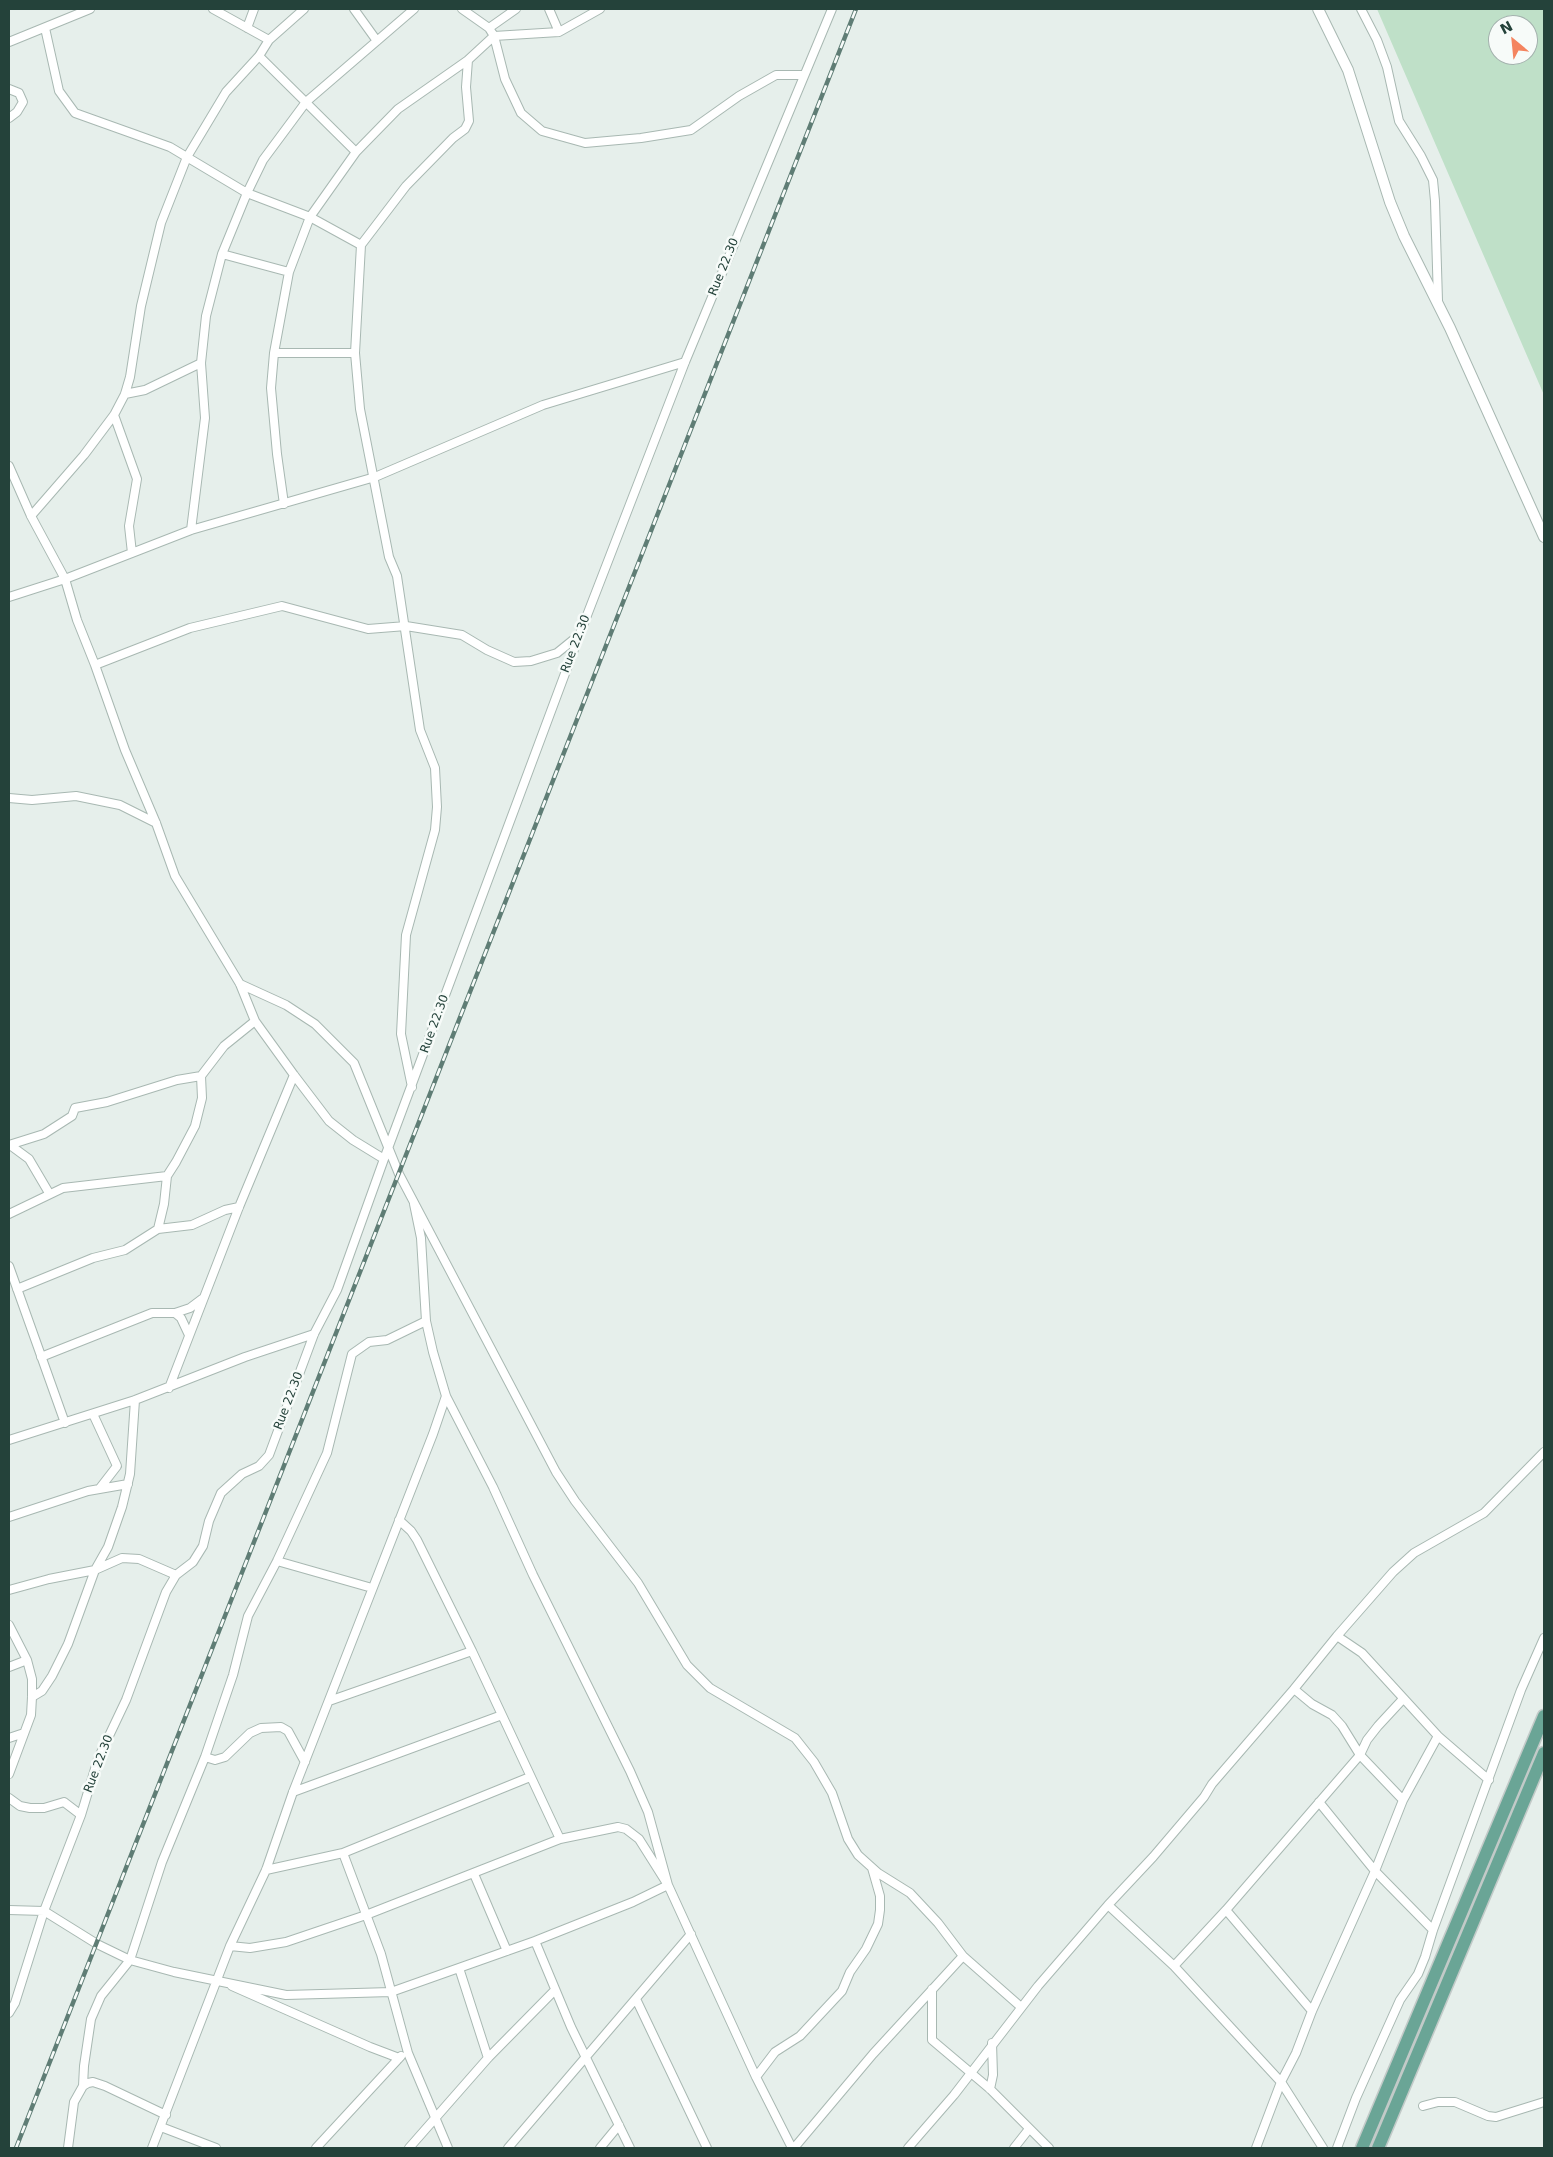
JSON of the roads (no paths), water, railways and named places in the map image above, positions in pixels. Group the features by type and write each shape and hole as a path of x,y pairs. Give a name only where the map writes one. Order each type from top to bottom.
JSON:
{"main road":[{"path":"1362,2148 1544,1716"},
{"path":"1378,2148 1544,1753"}],"street":[{"path":"9,42 90,9"},
{"path":"213,9 270,40"},
{"path":"247,28 254,9"},
{"path":"31,516 79,461 114,415 125,394 130,377 141,306 160,223 187,156 226,92 270,40 304,9"},
{"path":"354,9 377,41"},
{"path":"191,530 205,418 201,363 206,316 222,254 246,193 263,160 306,102 414,9"},
{"path":"462,9 489,28 494,36 505,79 520,112 542,131 585,143 640,138 691,130 739,96 776,75 804,75"},
{"path":"489,28 516,9"},
{"path":"549,9 559,32"},
{"path":"284,504 277,454 272,388 274,353 289,272 310,217 356,152 398,109 468,60 494,36 559,32 600,9"},
{"path":"1318,9 1348,70 1390,202 1404,236 1438,305 1544,537"},
{"path":"1361,9 1377,40 1387,68 1399,121 1421,156 1432,180 1435,201 1438,305"},
{"name":"Rue 22.30","path":"9,2013 44,1911 81,1815 98,1759 126,1700 166,1592 176,1575 193,1562 203,1546 209,1521 222,1493 242,1474 259,1466 269,1455 314,1334 337,1290 388,1147 412,1088 579,636 685,362 829,10"},
{"path":"45,28 59,91 75,113 162,144 187,156 246,193 310,217 360,245"},
{"path":"258,56 356,152"},
{"path":"412,1088 401,1034 406,935 435,830 437,807 435,768 420,730 406,626 397,576 388,557 360,409 355,353 360,245 406,186 453,138 465,129 469,121 466,87 468,60"},
{"path":"9,89 19,93 23,102 17,112 9,118"},
{"path":"222,254 289,272"},
{"path":"274,353 355,353"},
{"path":"9,597 65,579 191,530 374,478 543,405 685,362"},
{"path":"125,394 144,390 201,363"},
{"path":"114,415 137,478 129,526 132,553"},
{"path":"9,466 31,516 65,579 77,620 125,750 156,823 175,876 240,984 255,1021 294,1075 329,1121 352,1140 384,1159"},
{"path":"95,665 190,628 282,606 368,629 406,626 462,634 487,650 514,662 531,661 557,654 579,636"},
{"path":"9,798 32,800 76,796 120,805 156,823"},
{"path":"240,984 286,1005 315,1024 354,1063 388,1147 414,1204 556,1472 575,1501 638,1583 687,1665 710,1688 795,1738 814,1762 832,1793 852,1848 872,1868 910,1893 938,1923 963,1956 1021,2007"},
{"path":"158,1229 164,1204 167,1176 195,1126 202,1098 201,1076 224,1046 255,1021"},
{"path":"169,1388 239,1207 294,1075"},
{"path":"9,1145 44,1134 72,1116 75,1108 107,1102 178,1080 201,1076"},
{"path":"9,1145 29,1158 49,1193"},
{"path":"9,1214 49,1193 63,1188 167,1176"},
{"path":"414,1204 420,1238 426,1321 446,1396 493,1488 533,1575 630,1771 648,1812 668,1886"},
{"path":"17,1289 93,1258 125,1250 158,1229 192,1225 225,1210 239,1207"},
{"path":"9,1266 65,1423"},
{"path":"41,1356 152,1313 175,1313 190,1308 203,1299"},
{"path":"175,1313 181,1318 189,1335"},
{"path":"68,2148 74,2102 83,2086 91,2019 101,1996 130,1960 162,1862 205,1757 233,1675 248,1616 278,1561 326,1453 352,1354 370,1342 387,1340 426,1321"},
{"path":"9,1440 136,1400 245,1357 314,1334"},
{"path":"152,2148 230,1946 266,1870 293,1792 433,1434 446,1396"},
{"path":"32,1698 42,1691 52,1676 68,1644 95,1570 108,1547 128,1484 136,1400"},
{"path":"93,1414 118,1466 100,1489"},
{"path":"908,2148 954,2095 992,2043 1079,1937 1096,1922 1108,1905 1153,1857 1204,1797 1212,1784 1392,1572 1414,1553 1484,1513 1544,1452"},
{"path":"9,1517 100,1489 128,1484"},
{"path":"399,1520 411,1531 417,1540 472,1651 560,1839"},
{"path":"9,1590 49,1579 95,1570 122,1558 139,1560 176,1575"},
{"path":"278,1561 372,1588"},
{"path":"9,1625 27,1660 32,1679 30,1716 9,1774"},
{"path":"1337,1636 1362,1653 1438,1736 1489,1780"},
{"path":"1337,2148 1356,2098 1396,2009 1418,1974 1521,1690 1544,1638"},
{"path":"329,1701 472,1651"},
{"path":"9,1667 27,1660"},
{"path":"1294,1689 1332,1715 1342,1726 1360,1755 1403,1800"},
{"path":"1174,1966 1226,1910 1360,1755 1367,1740 1403,1699"},
{"path":"293,1792 502,1715"},
{"path":"205,1757 215,1760 225,1757 250,1733 261,1728 281,1727 288,1731 305,1762"},
{"path":"9,1738 24,1732"},
{"path":"1256,2148 1280,2082 1296,2053 1312,2011 1376,1871 1403,1800 1438,1736"},
{"path":"266,1870 343,1853 530,1777"},
{"path":"9,1798 20,1806 30,1808 44,1808 64,1802 81,1815"},
{"path":"1319,1802 1376,1871 1433,1930"},
{"path":"230,1946 250,1948 286,1942 366,1915 560,1839 618,1827 626,1828 638,1838 668,1886 756,2077 793,2148 873,2054 963,1956"},
{"path":"343,1853 381,1954 408,2053 437,2118 448,2148"},
{"path":"756,2077 775,2052 800,2036 842,1991 850,1972 866,1949 878,1924 880,1910 880,1896 872,1868"},
{"path":"474,1874 506,1950"},
{"path":"9,1910 44,1911 97,1944 130,1960 174,1972 217,1979 286,1995 391,1992 535,1941 668,1886"},
{"path":"1108,1905 1174,1966 1280,2082 1323,2148"},
{"path":"1226,1910 1312,2011"},
{"path":"508,2148 690,1934"},
{"path":"535,1941 586,2058 630,2148"},
{"path":"459,1968 488,2058"},
{"path":"217,1979 399,2058"},
{"path":"932,1989 932,2040 990,2089 1049,2148"},
{"path":"410,2148 488,2058 555,1990"},
{"path":"636,1999 706,2148"},
{"path":"990,2089 992,2043"},
{"path":"316,2148 399,2058 408,2053"},
{"path":"83,2086 93,2082 105,2086 166,2115"},
{"path":"1423,2106 1438,2102 1455,2102 1488,2116 1496,2117 1544,2102"},
{"path":"600,2148 619,2124"},
{"path":"161,2126 216,2148"},
{"path":"1014,2148 1029,2129"}],"railway":[{"path":"16,2148 856,9"}]}
